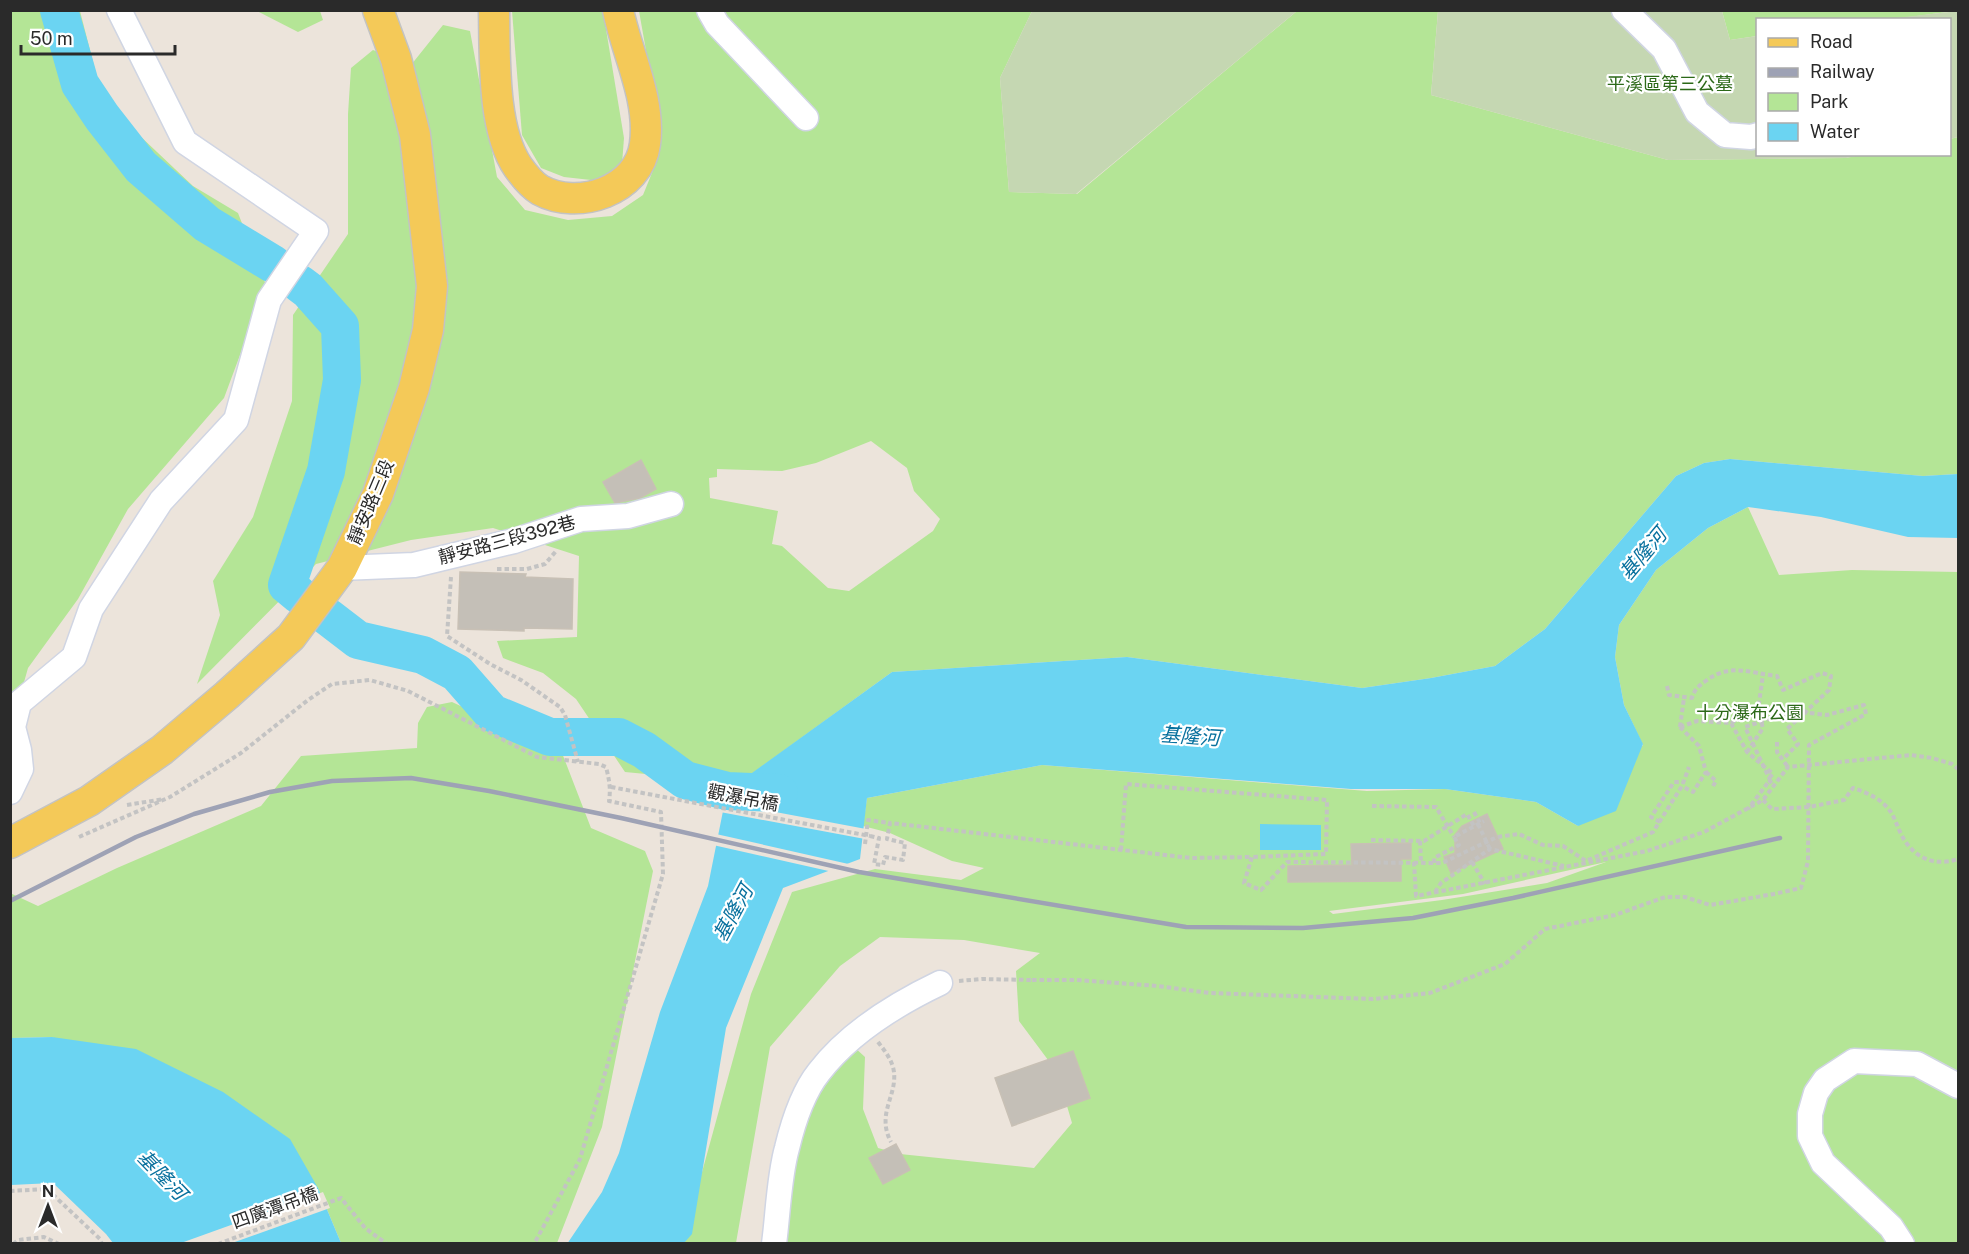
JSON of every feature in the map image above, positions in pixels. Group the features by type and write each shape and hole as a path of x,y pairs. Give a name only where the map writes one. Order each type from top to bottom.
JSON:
{"main road":[{"name":"靜安路三段","path":"10,843 89,801 162,750 227,695 291,636 342,568 378,494 414,388 428,330 432,286 415,135 396,59 378,10"},
{"path":"494,10 498,114 505,143 518,168 538,189 551,194 578,198 602,194 624,182 638,167 645,144 644,102 622,32 618,10"}],"street":[{"path":"10,792 21,769 13,727 19,703 74,657 91,609 161,501 236,420 269,300 316,231 185,142 119,10"},
{"path":"709,10 717,24 806,118"},
{"path":"1624,10 1664,49 1697,112 1725,135 1756,136"},
{"name":"靜安路三段392巷","path":"342,568 414,565 514,541 581,519 628,516 671,504"},
{"path":"774,1244 786,1150 797,1113 818,1073 840,1049 867,1027 911,997 940,983"},
{"path":"1902,1244 1891,1227 1823,1163 1810,1136 1810,1114 1816,1093 1825,1080 1854,1061 1917,1064 1959,1086"}],"path":[{"path":"495,569 527,569 545,564 581,519"},
{"path":"452,569 447,636 538,691 560,707 565,715 578,762"},
{"path":"1667,686 1669,695 1692,698 1695,688 1718,673 1734,669 1777,676 1782,690 1822,673 1831,676 1830,690 1786,729 1798,744 1783,759"},
{"path":"1747,752 1763,728 1758,710 1763,675"},
{"path":"74,839 170,797 241,753 332,684 370,680 408,691 537,757 599,764 606,767 611,787 609,801 661,812 663,874 580,1159 534,1244"},
{"path":"1680,727 1684,697"},
{"path":"940,983 982,979 1077,980 1158,986 1210,993 1372,999 1430,993 1505,964 1545,929 1615,915 1665,897 1685,897 1710,904 1801,888 1808,861 1809,745 1866,714 1864,705 1827,715 1792,711 1745,727 1770,780 1748,809"},
{"path":"1680,727 1697,721 1731,723 1758,710"},
{"path":"1731,723 1747,752 1773,774 1768,779 1774,786"},
{"path":"1680,727 1700,746 1706,772 1716,781 1713,786"},
{"path":"1777,742 1777,752 1788,767"},
{"path":"1414,862 1416,896 1435,893 1647,851 1704,832 1763,800 1788,767 1911,755 1942,761 1959,769"},
{"path":"1252,857 1244,883 1261,890 1287,862 1442,862 1497,837 1519,834 1543,845 1563,846 1586,861 1653,832 1683,784 1689,767"},
{"path":"1660,822 1651,818 1674,782 1683,784 1693,792 1706,772"},
{"path":"865,844 868,820 890,823 1121,850 1191,858 1326,854 1326,800 1126,784 1121,850"},
{"name":"觀瀑吊橋","path":"611,787 879,838 874,864 883,865 885,857 903,860 905,843 887,839 890,823"},
{"path":"1763,800 1772,809 1809,807 1844,800 1853,788 1885,804 1893,815 1908,847 1922,858 1940,863 1959,859"},
{"path":"1372,806 1436,807 1459,845 1434,858 1434,862"},
{"path":"1474,812 1482,822"},
{"path":"1371,840 1424,841 1467,814 1474,826"},
{"path":"1482,822 1476,825 1485,842"},
{"path":"1454,837 1482,822"},
{"path":"1482,822 1478,824 1490,849"},
{"path":"1420,841 1421,862"},
{"path":"1435,893 1441,883 1490,849 1567,866"},
{"path":"1472,862 1485,884"},
{"path":"867,1027 890,1058 894,1069 894,1082 884,1120 885,1132 891,1142"},
{"path":"10,1191 46,1189 100,1239 102,1244"},
{"name":"四廣潭吊橋","path":"218,1244 341,1198 365,1228 387,1244"},
{"path":"12,1244 18,1240 44,1237 59,1244"}],"green space":[{"path":"1032,10 1297,11 1076,194 1009,192 1000,78"},
{"path":"11,11 80,11 103,101 193,186 238,213 266,285 224,398 128,509 78,599 28,668 11,728"},
{"path":"257,11 320,11 323,20 298,32"},
{"path":"512,11 603,11 624,138 622,164 600,181 564,177 541,168 522,135"},
{"path":"639,11 1032,11 1000,78 1009,192 1077,194 1297,11 1438,11 1431,95 1668,160 1951,156 1951,139 1958,137 1958,474 1923,476 1730,459 1704,463 1676,476 1545,629 1495,666 1362,688 1127,657 892,672 739,783 625,772 576,699 543,673 503,658 497,641 577,637 579,556 493,528 411,540 316,564 197,684 220,615 213,581 253,517 292,401 293,315 348,234 348,114 351,68 373,50 411,65 443,25 470,31 497,177 525,210 568,220 612,216 643,195 656,163 661,135","holes":["871,441 907,468 914,491 940,519 933,531 849,591 828,588 782,546 772,544 778,511 710,498 709,478 717,477 717,469 782,471 816,463"]},
{"name":"平溪區第三公墓","path":"1438,11 1722,11 1730,40 1756,36 1756,156 1858,156 1668,160 1431,95"},
{"path":"1722,11 1955,11 1901,18 1756,18 1756,36 1730,40"},
{"path":"1958,11 1958,137 1951,139 1951,18 1895,18"},
{"name":"十分瀑布公園","path":"1748,507 1779,575 1852,570 1958,572 1958,1243 769,1243 772,1174 841,1035 865,1057 863,1109 878,1148 900,1154 1034,1168 1072,1123 1057,1072 1019,1021 1016,971 1040,953 964,940 880,937 840,966 770,1047 736,1243 674,1244 696,1194 751,994 792,892 875,869 961,880 984,868 952,861 890,833 863,826 867,798 1042,765 1367,791 1445,789 1536,802 1578,826 1643,745 1624,705 1615,657 1619,625 1656,570 1708,528","holes":["1606,862 1547,883 1442,900 1333,914 1329,911 1463,894"]},
{"path":"452,702 562,753 591,828 645,851 653,871 602,1127 557,1243 341,1243 318,1188 52,1037 11,1038 10,893 38,906 117,868 261,806 301,756 417,748 418,723 427,707"}],"water":[{"name":"基隆河","path":"1730,459 1923,476 1958,474 1958,538 1908,537 1821,517 1748,507 1708,528 1656,570 1619,625 1615,657 1624,705 1643,744 1616,811 1578,826 1536,802 1445,789 1351,789 1042,765 867,798 860,859 783,888 726,1028 692,1234 684,1243 567,1244 602,1192 619,1153 660,1012 708,886 727,791 892,672 1127,657 1362,688 1495,666 1545,629 1676,476 1704,463"},
{"path":"1260,824 1321,825 1321,850 1260,850"},
{"name":"基隆河","path":"52,1037 136,1049 223,1092 290,1139 318,1188 341,1243 113,1243 53,1183 11,1185 11,1038"}],"pier":[{"path":"722,802 866,829 865,839 720,812"},
{"path":"716,834 853,865 833,872 713,845"},
{"path":"323,1192 330,1208 232,1243 181,1243"}],"building":[{"path":"641,460 656,489 640,498 615,503 603,482"},
{"path":"460,572 526,574 525,577 573,579 572,629 524,628 524,631 458,629"},
{"path":"1487,814 1503,849 1451,873 1444,857 1455,853 1455,835 1462,826"},
{"path":"1411,843 1411,859 1401,859 1401,881 1288,882 1288,866 1352,865 1351,844"},
{"path":"1073,1051 1090,1098 1012,1126 995,1078"},
{"path":"896,1144 910,1170 883,1184 869,1158"}],"waterway":[{"path":"59,10 80,84 102,117 141,167 207,224 273,264"},
{"path":"299,595 287,585 326,471 342,380 340,326 300,284"},
{"path":"328,617 358,640 423,655 457,673 492,713 550,737 619,737 644,750 685,780 727,791 779,793"}],"railway":[{"path":"10,901 136,837 194,814 270,792 332,781 411,778 489,791 621,818 859,872 1186,927 1303,928 1413,918 1780,838"}]}
